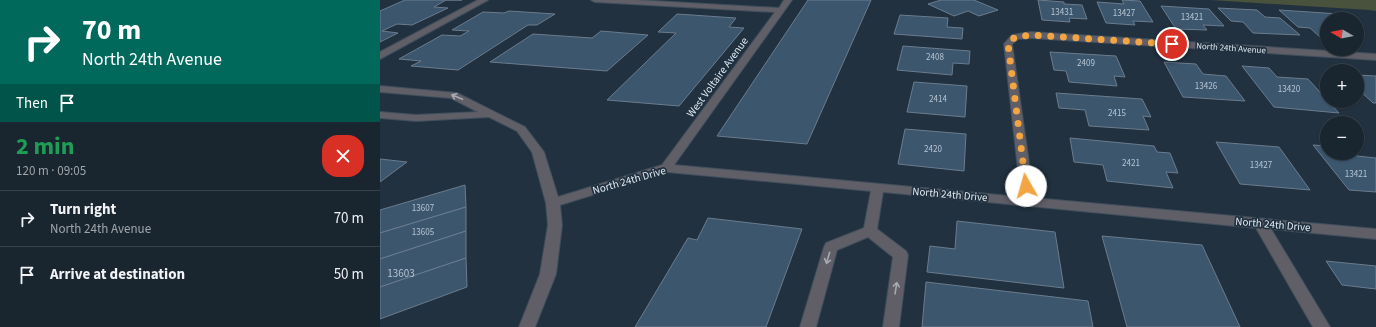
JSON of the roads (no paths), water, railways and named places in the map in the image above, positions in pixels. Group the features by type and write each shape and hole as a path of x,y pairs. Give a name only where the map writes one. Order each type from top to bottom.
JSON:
{"street":[{"path":"380,56 484,0"},
{"path":"595,0 780,10"},
{"name":"West Voltaire Avenue","path":"666,168 788,0"},
{"name":"North 24th Avenue","path":"1028,202 1008,44 1015,37 1031,35 1376,57"},
{"path":"380,89 453,95 521,129 538,152 553,203 554,225 548,274 527,327"},
{"path":"380,115 416,118 492,114"},
{"name":"North 24th Drive","path":"553,203 666,168 1260,222 1376,234"},
{"path":"870,231 878,187"},
{"path":"1260,222 1322,327"},
{"path":"808,327 831,247 870,231"},
{"path":"870,231 901,255 890,327"}]}
